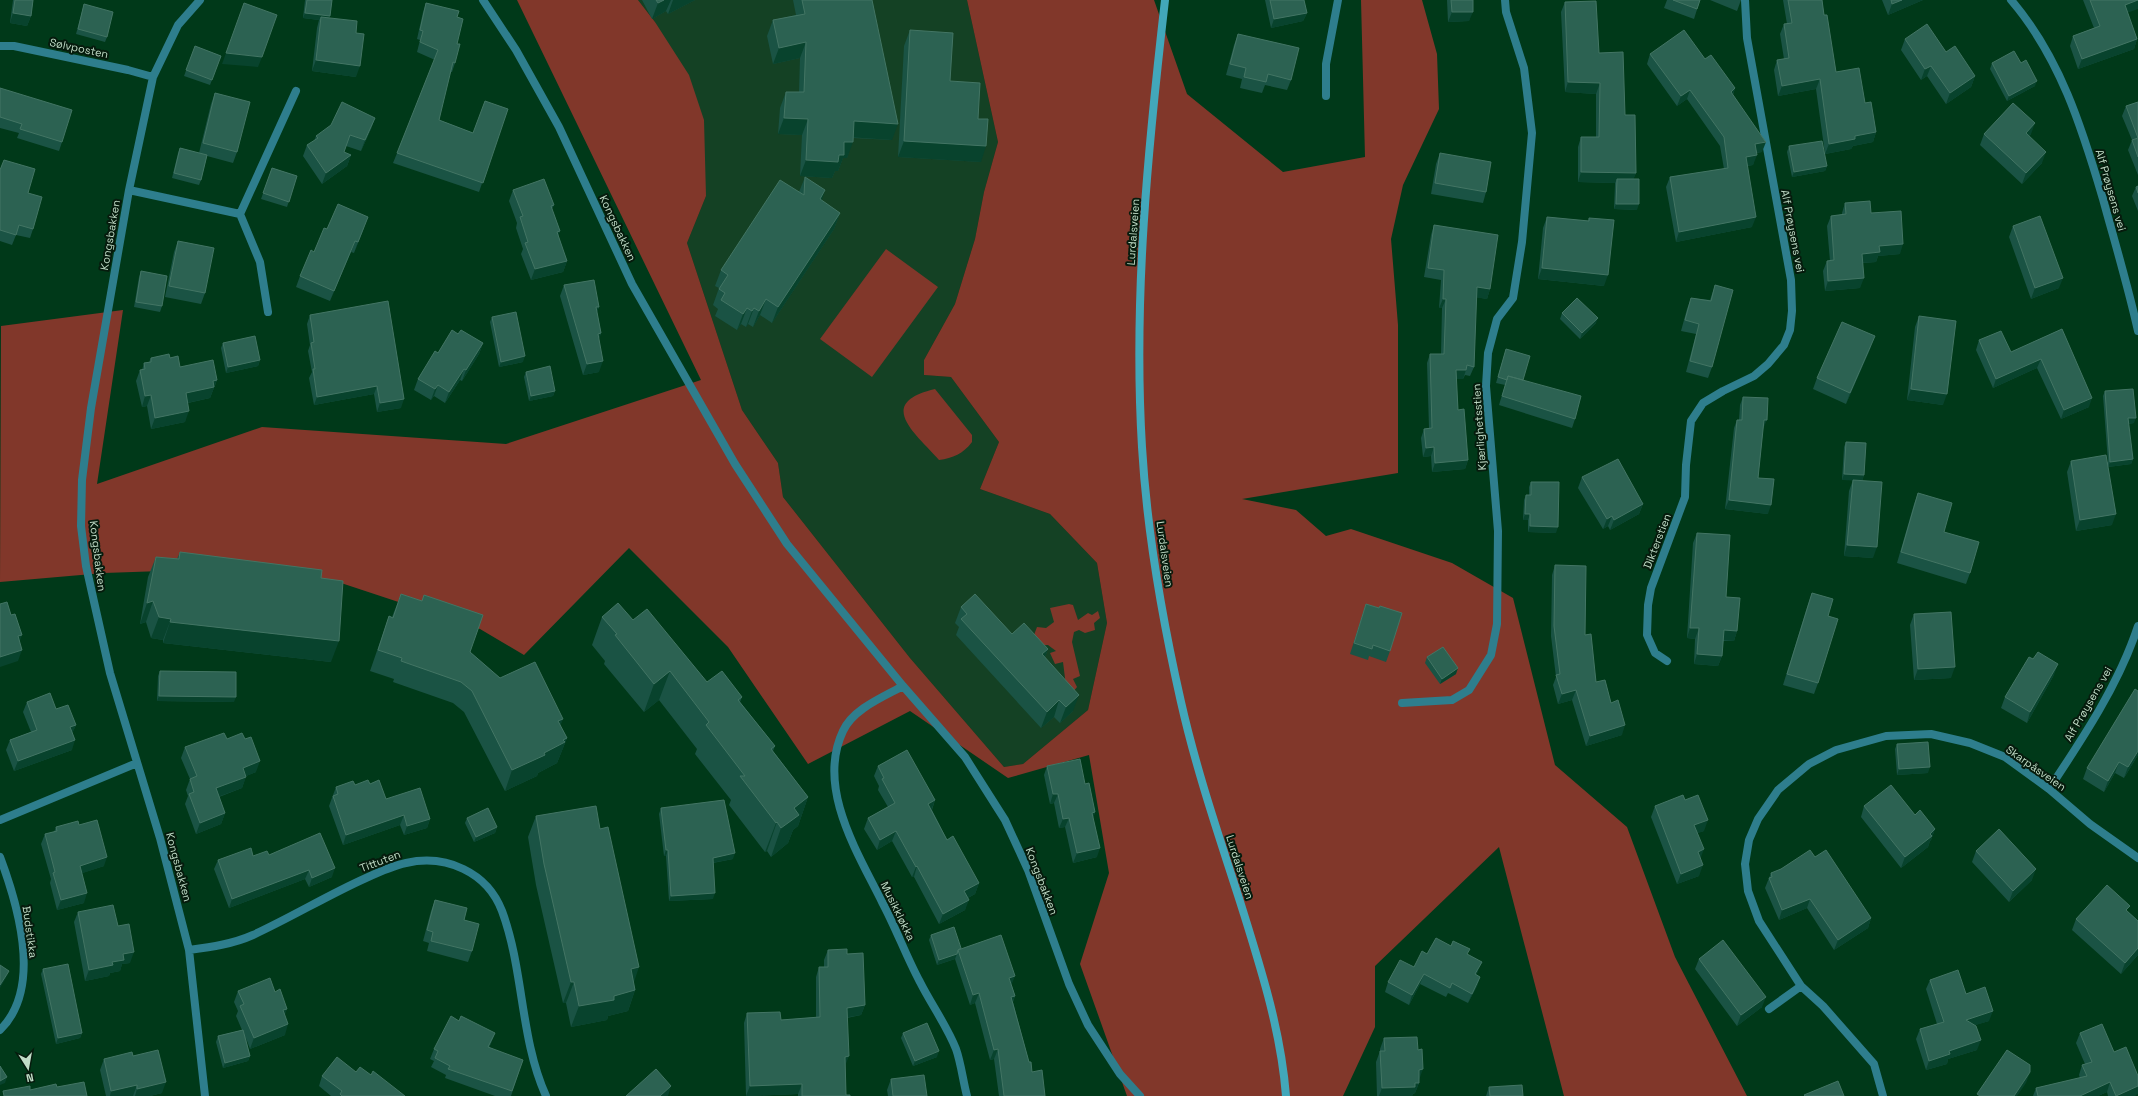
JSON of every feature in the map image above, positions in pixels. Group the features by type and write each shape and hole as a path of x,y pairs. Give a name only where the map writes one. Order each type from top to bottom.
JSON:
{"main road":[{"name":"Lurdalsveien","path":"1165,0 1145,212 1140,303 1142,448 1150,530 1166,629 1181,702 1200,777 1263,976 1276,1029 1286,1096"}],"street":[{"name":"Kongsbakken","path":"200,0 178,25 153,77 129,190 92,408 82,480 82,526 86,566 96,617 110,673 160,838 189,950 205,1096"},
{"name":"Kongsbakken","path":"483,0 516,50 559,127 632,284 734,464 787,544 903,686 965,756 1005,820 1028,870 1069,984 1088,1025 1120,1074 1140,1096"},
{"path":"1326,96 1326,64 1338,0"},
{"name":"Kjærlighetsstien","path":"1402,703 1452,700 1469,690 1491,655 1497,624 1498,531 1486,386 1488,353 1497,319 1513,298 1522,242 1532,133 1524,68 1506,12 1505,0"},
{"name":"Alf Prøysens vei","path":"1691,421 1704,403 1722,390 1754,376 1768,364 1784,345 1790,330 1792,311 1791,280 1747,38 1745,0"},
{"name":"Alf Prøysens vei","path":"2011,0 2040,38 2056,66 2084,133 2126,279 2138,331"},
{"name":"Sølvposten","path":"0,46 14,46 128,70 153,77"},
{"path":"268,312 260,262 240,214 296,91"},
{"path":"129,190 240,214"},
{"name":"Dikterstien","path":"1667,661 1655,653 1647,635 1648,605 1651,588 1665,550 1676,526 1685,497 1686,465 1691,421"},
{"name":"Alf Prøysens vei","path":"2049,789 2070,757 2129,654 2138,626"},
{"name":"Musikkløkka","path":"903,686 856,715 843,730 836,754 835,776 838,803 844,826 919,980 956,1049 967,1096"},
{"name":"Skarpåsveien","path":"1883,1096 1874,1064 1822,1006 1801,986 1759,921 1748,891 1745,864 1749,840 1758,819 1778,790 1809,764 1836,750 1886,736 1931,734 1970,743 2005,757 2049,789 2090,824 2138,858"},
{"path":"0,820 137,763"},
{"name":"Budstikka","path":"0,857 16,907 24,967 18,1003 7,1023 0,1030"},
{"name":"Tittuten","path":"189,950 224,945 252,935 351,884 390,867 421,861 444,862 462,868 485,884 493,894 501,910 509,933 535,1063 546,1096"},
{"path":"1768,1008 1801,986"}],"shaded area":[{"path":"517,0 638,0 655,22 689,75 704,120 706,196 687,243 742,410 778,463 783,497 910,658 1004,767 1023,764 1088,710 1107,623 1097,563 1050,514 980,489 999,442 951,377 924,375 924,360 955,304 975,239 984,192 998,142 967,0 1154,0 1187,94 1283,172 1365,157 1361,0 1422,0 1437,54 1439,109 1403,185 1391,239 1398,325 1398,473 1242,499 1296,510 1326,536 1351,529 1452,563 1513,598 1555,765 1627,827 1675,957 1747,1096 1564,1096 1499,847 1375,966 1375,1027 1343,1096 1127,1096 1080,964 1109,873 1089,755 1008,778 910,711 808,764 728,647 629,548 524,655 480,629 332,580 162,571 104,573 0,582 1,326 123,310 97,484 262,427 506,444 701,380"},
{"path":"638,0 967,0 998,142 984,192 975,239 955,304 924,360 924,375 951,377 999,442 980,489 1050,514 1097,563 1107,623 1088,710 1023,764 1004,767 910,658 783,497 778,463 742,410 687,243 706,196 655,22"},
{"path":"886,249 938,287 872,377 820,339"},
{"path":"935,389 972,435 972,442 969,446 953,457 939,460 911,429 906,420 904,410 907,402 917,395"},
{"path":"1069,604 1073,605 1078,620 1088,613 1092,615 1098,611 1100,618 1094,623 1095,630 1085,633 1079,630 1074,632 1072,642 1080,676 1073,679 1077,687 1073,692 1066,686 1063,662 1055,664 1050,653 1056,651 1048,645 1039,645 1034,635 1037,627 1046,628 1054,622 1050,608"}],"building":[{"path":"15,0 33,0 31,16 13,13"},
{"path":"307,0 332,0 330,16 305,13"},
{"path":"656,0 664,0 658,3"},
{"path":"802,0 872,0 898,124 854,121 853,142 844,142 844,155 839,155 838,162 806,160 808,119 784,118 786,92 804,92 806,42 779,48 773,20 805,14"},
{"path":"1270,0 1304,0 1307,13 1274,19"},
{"path":"1451,0 1473,0 1473,12 1452,12"},
{"path":"1673,0 1700,0 1697,9"},
{"path":"1788,0 1822,0 1824,15 1827,15 1836,72 1859,68 1865,103 1871,102 1876,132 1855,136 1855,139 1829,144 1820,79 1782,86 1777,60 1789,58 1784,24 1792,23"},
{"path":"1891,0 1902,0 1892,4"},
{"path":"2090,0 2138,0 2125,5 2137,39 2082,59 2073,36 2100,26"},
{"path":"1596,1 1599,53 1623,52 1625,115 1635,115 1636,173 1581,172 1581,137 1599,137 1600,83 1568,82 1565,2"},
{"path":"244,3 277,15 262,57 226,53"},
{"path":"426,3 459,11 457,17 463,19 457,44 460,44 455,63 453,62 439,120 473,133 485,101 508,109 483,183 397,153 438,50 420,42 423,31 420,30"},
{"path":"84,4 113,12 107,37 78,29"},
{"path":"321,17 357,21 356,33 364,34 360,66 316,60"},
{"path":"1927,24 1946,52 1955,46 1975,76 1950,93 1931,66 1925,69 1905,39"},
{"path":"910,30 953,33 950,81 980,83 978,119 988,119 986,146 904,141"},
{"path":"1684,30 1705,59 1711,55 1735,88 1731,92 1766,142 1755,144 1757,155 1746,157 1756,217 1679,232 1670,177 1728,168 1724,137 1690,90 1681,96 1650,54"},
{"path":"1238,34 1299,48 1291,80 1268,74 1266,82 1244,77 1246,68 1230,64"},
{"path":"195,46 221,56 212,80 186,70"},
{"path":"2014,51 2021,63 2026,60 2037,81 2009,96 1992,63"},
{"path":"0,88 72,110 62,142 20,129 22,124 0,117"},
{"path":"215,93 250,102 237,152 203,143"},
{"path":"342,102 375,118 365,140 350,135 344,152 351,155 326,173 307,145 318,138 316,136 331,125"},
{"path":"2138,102 2138,138 2126,106"},
{"path":"2013,103 2035,123 2026,133 2046,152 2026,173 1984,134"},
{"path":"2138,138 2138,157 2132,140"},
{"path":"1822,141 1827,166 1794,172 1789,146"},
{"path":"180,148 207,155 201,180 174,173"},
{"path":"1440,153 1491,162 1486,192 1435,183"},
{"path":"4,160 35,169 28,193 42,197 33,229 19,225 16,235 0,230 0,170"},
{"path":"272,168 297,176 289,202 263,193"},
{"path":"805,177 825,190 820,199 840,213 778,307 766,299 759,311 754,308 752,311 747,308 743,314 721,300 725,293 719,289 728,275 721,270 780,180 804,195"},
{"path":"544,179 554,205 551,206 560,231 557,232 567,261 535,269 525,243 528,242 520,217 523,216 513,190"},
{"path":"1617,179 1639,179 1639,204 1616,204"},
{"path":"1870,201 1871,213 1901,211 1903,244 1879,246 1880,252 1862,254 1864,278 1828,281 1827,261 1834,260 1831,216 1846,214 1845,203"},
{"path":"338,204 368,217 358,242 355,241 334,291 300,276 311,250 314,252 324,228 327,229"},
{"path":"2040,216 2063,278 2035,288 2013,226"},
{"path":"1547,217 1589,221 1589,218 1614,220 1608,275 1542,268"},
{"path":"1434,225 1498,235 1490,289 1477,287 1474,367 1467,365 1466,370 1456,370 1458,410 1464,409 1468,460 1435,463 1434,447 1426,448 1424,429 1432,428 1430,354 1444,354 1446,299 1443,299 1444,270 1428,268"},
{"path":"178,241 214,248 205,293 169,286"},
{"path":"141,271 167,276 162,306 136,302"},
{"path":"594,280 599,307 596,307 601,333 598,334 603,361 587,364 564,285"},
{"path":"1715,285 1733,290 1712,367 1690,361 1699,324 1685,320 1691,298 1711,301"},
{"path":"1577,298 1598,318 1582,333 1562,313"},
{"path":"388,301 404,399 380,403 377,386 317,397 311,343 314,342 310,315"},
{"path":"516,312 525,356 501,362 492,317"},
{"path":"1919,316 1956,321 1947,394 1911,389"},
{"path":"1842,322 1875,336 1850,393 1817,378"},
{"path":"2062,329 2092,398 2064,410 2041,359 1996,379 1979,340 2001,331 2011,352"},
{"path":"452,330 458,334 461,330 483,343 466,370 464,369 449,392 438,385 435,389 418,379 435,351 438,353"},
{"path":"255,336 260,360 228,367 223,343"},
{"path":"1506,349 1530,356 1523,380 1508,376 1507,380 1498,377"},
{"path":"169,354 170,358 178,356 180,367 213,360 217,380 213,381 214,387 186,393 189,411 155,418 151,395 145,396 140,370 145,369 144,363 151,362 151,358"},
{"path":"550,366 555,391 531,396 526,372"},
{"path":"1508,376 1581,396 1575,419 1502,396"},
{"path":"2133,389 2136,418 2128,418 2133,459 2110,462 2105,391"},
{"path":"1743,397 1768,398 1767,420 1764,420 1758,478 1774,479 1771,505 1729,500 1737,420 1742,420"},
{"path":"1846,442 1866,443 1864,475 1844,474"},
{"path":"2106,455 2116,514 2080,520 2071,461"},
{"path":"1618,459 1643,504 1614,520 1612,516 1607,519 1582,477"},
{"path":"1853,480 1882,482 1877,547 1847,545"},
{"path":"1531,482 1559,482 1558,527 1530,526 1530,514 1525,514 1526,495 1531,495"},
{"path":"1918,493 1952,503 1944,532 1979,542 1970,573 1901,552"},
{"path":"1697,533 1730,535 1726,597 1740,598 1737,631 1724,630 1722,656 1697,654 1699,628 1690,628"},
{"path":"180,552 322,570 321,578 343,581 339,641 170,622 171,619 159,617 153,601 147,603 156,557 179,559"},
{"path":"1555,565 1586,566 1585,635 1591,634 1596,682 1605,680 1611,703 1618,700 1625,725 1590,736 1576,690 1562,694 1556,675 1560,674 1554,626"},
{"path":"1812,593 1833,599 1828,616 1838,619 1818,683 1787,674"},
{"path":"401,594 422,601 424,595 483,615 470,652 500,678 535,662 563,719 558,721 567,738 563,740 565,742 544,753 545,755 512,770 472,691 461,682 401,661 402,658 378,650 389,616 393,618"},
{"path":"975,594 1012,634 1024,623 1048,649 1042,654 1079,695 1066,707 1059,700 1047,712 961,619 967,614 961,607"},
{"path":"7,602 11,615 15,614 22,635 18,636 22,650 0,657 0,604"},
{"path":"618,603 633,620 647,609 707,682 722,671 742,697 738,700 775,746 771,749 808,797 794,808 799,815 781,828 740,776 745,776 706,725 709,722 670,671 654,684 615,635 617,634 602,617"},
{"path":"1366,604 1379,608 1380,606 1402,613 1390,651 1373,645 1372,649 1354,643"},
{"path":"1951,612 1955,667 1918,669 1914,614"},
{"path":"1443,647 1458,668 1442,679 1427,657"},
{"path":"2038,652 2058,664 2030,712 2005,697 2029,657 2033,659"},
{"path":"160,671 236,672 236,697 159,696"},
{"path":"2135,689 2138,691 2138,751 2128,767 2119,762 2108,781 2087,768"},
{"path":"50,693 56,709 68,705 76,725 70,727 75,740 18,761 10,740 37,730 27,702"},
{"path":"224,733 227,739 242,733 245,739 251,737 260,761 243,768 246,777 216,788 225,813 200,823 189,794 194,792 190,779 197,776 185,747"},
{"path":"1928,742 1930,767 1899,769 1897,744"},
{"path":"907,750 935,800 928,804 947,840 953,836 979,883 964,891 969,900 943,914 896,831 880,840 868,818 895,803 882,779 884,778 878,766"},
{"path":"1080,759 1085,784 1089,783 1095,812 1092,813 1100,848 1077,853 1069,818 1063,819 1058,794 1053,794 1047,766"},
{"path":"368,780 370,784 379,780 386,799 420,788 430,819 407,826 404,815 346,835 333,796 338,794 336,787 353,781 355,785"},
{"path":"1891,785 1915,815 1920,810 1935,829 1930,834 1932,836 1905,857 1864,806"},
{"path":"1683,795 1685,800 1698,795 1708,820 1694,825 1704,849 1698,852 1703,865 1681,874 1655,806"},
{"path":"724,800 735,853 713,858 715,893 671,896 668,850 666,850 661,808"},
{"path":"596,806 600,829 608,827 639,967 631,969 635,990 614,996 614,1000 579,1006 574,982 571,982 544,864 536,816"},
{"path":"488,808 497,827 476,837 467,818"},
{"path":"97,820 107,857 80,866 87,893 61,900 53,873 55,872 45,834 57,831 56,827 78,821 79,825"},
{"path":"1999,829 2036,869 2013,891 1976,851"},
{"path":"320,833 335,868 312,878 309,870 232,899 218,860 251,848 253,856 267,851 269,855"},
{"path":"1810,850 1815,857 1826,850 1871,918 1838,940 1810,899 1782,910 1769,878 1772,877 1771,873 1781,869"},
{"path":"2107,885 2130,906 2126,910 2138,921 2138,948 2125,963 2076,919"},
{"path":"435,900 467,908 464,920 479,924 472,951 431,941 433,932 427,930"},
{"path":"113,905 118,926 129,924 134,952 123,954 124,960 112,962 113,965 89,970 78,912"},
{"path":"954,927 961,948 958,950 957,954 939,960 931,935"},
{"path":"1001,935 1015,976 1009,978 1015,996 1011,997 1029,1062 1031,1062 1032,1072 1042,1070 1045,1096 1004,1096 998,1049 994,1050 979,993 973,995 958,950"},
{"path":"1436,938 1451,946 1453,941 1470,949 1467,954 1482,962 1475,974 1480,977 1472,994 1452,983 1450,988 1424,974 1412,995 1388,982 1400,960 1414,967 1422,951 1427,954"},
{"path":"1723,940 1766,997 1741,1015 1699,959"},
{"path":"847,949 847,954 863,953 865,1005 847,1008 849,1056 845,1057 846,1095 850,1096 802,1096 802,1084 750,1086 747,1013 780,1012 781,1020 820,1017 819,967 828,967 828,950"},
{"path":"68,964 82,1033 58,1038 43,969"},
{"path":"0,965 9,971 0,985"},
{"path":"1958,970 1966,994 1985,987 1993,1011 1966,1020 1976,1026 1981,1040 1949,1051 1950,1054 1929,1061 1920,1029 1944,1022 1930,980"},
{"path":"270,978 275,992 280,989 287,1009 283,1010 288,1024 254,1038 240,1006 244,1004 238,991"},
{"path":"451,1016 459,1021 461,1016 495,1033 488,1047 523,1060 512,1091 448,1069 450,1066 435,1058 438,1051 434,1049"},
{"path":"927,1023 939,1051 915,1061 903,1033"},
{"path":"2102,1024 2114,1052 2126,1047 2138,1076 2138,1086 2116,1096 2110,1082 2080,1096 2038,1096 2036,1088 2087,1076 2082,1065 2092,1062 2080,1033"},
{"path":"243,1030 250,1056 225,1063 218,1036"},
{"path":"1417,1037 1418,1050 1422,1049 1423,1069 1419,1070 1419,1083 1415,1083 1415,1087 1382,1088 1380,1051 1385,1051 1384,1038"},
{"path":"158,1050 166,1082 137,1089 137,1085 111,1091 104,1059 132,1052 133,1056"},
{"path":"2007,1050 2030,1065 2030,1072 2014,1096 1980,1096 1977,1094"},
{"path":"337,1057 356,1072 360,1067 371,1075 373,1071 405,1096 342,1096 340,1094 342,1091 322,1076"},
{"path":"0,1066 7,1077 0,1081"},
{"path":"656,1069 671,1086 660,1096 626,1096"},
{"path":"924,1075 927,1096 893,1096 891,1079"},
{"path":"1838,1081 1844,1096 1804,1095"},
{"path":"84,1082 87,1096 4,1096 3,1091 30,1086 30,1090 56,1084 57,1087"},
{"path":"1522,1085 1523,1096 1490,1096 1489,1087"}]}
